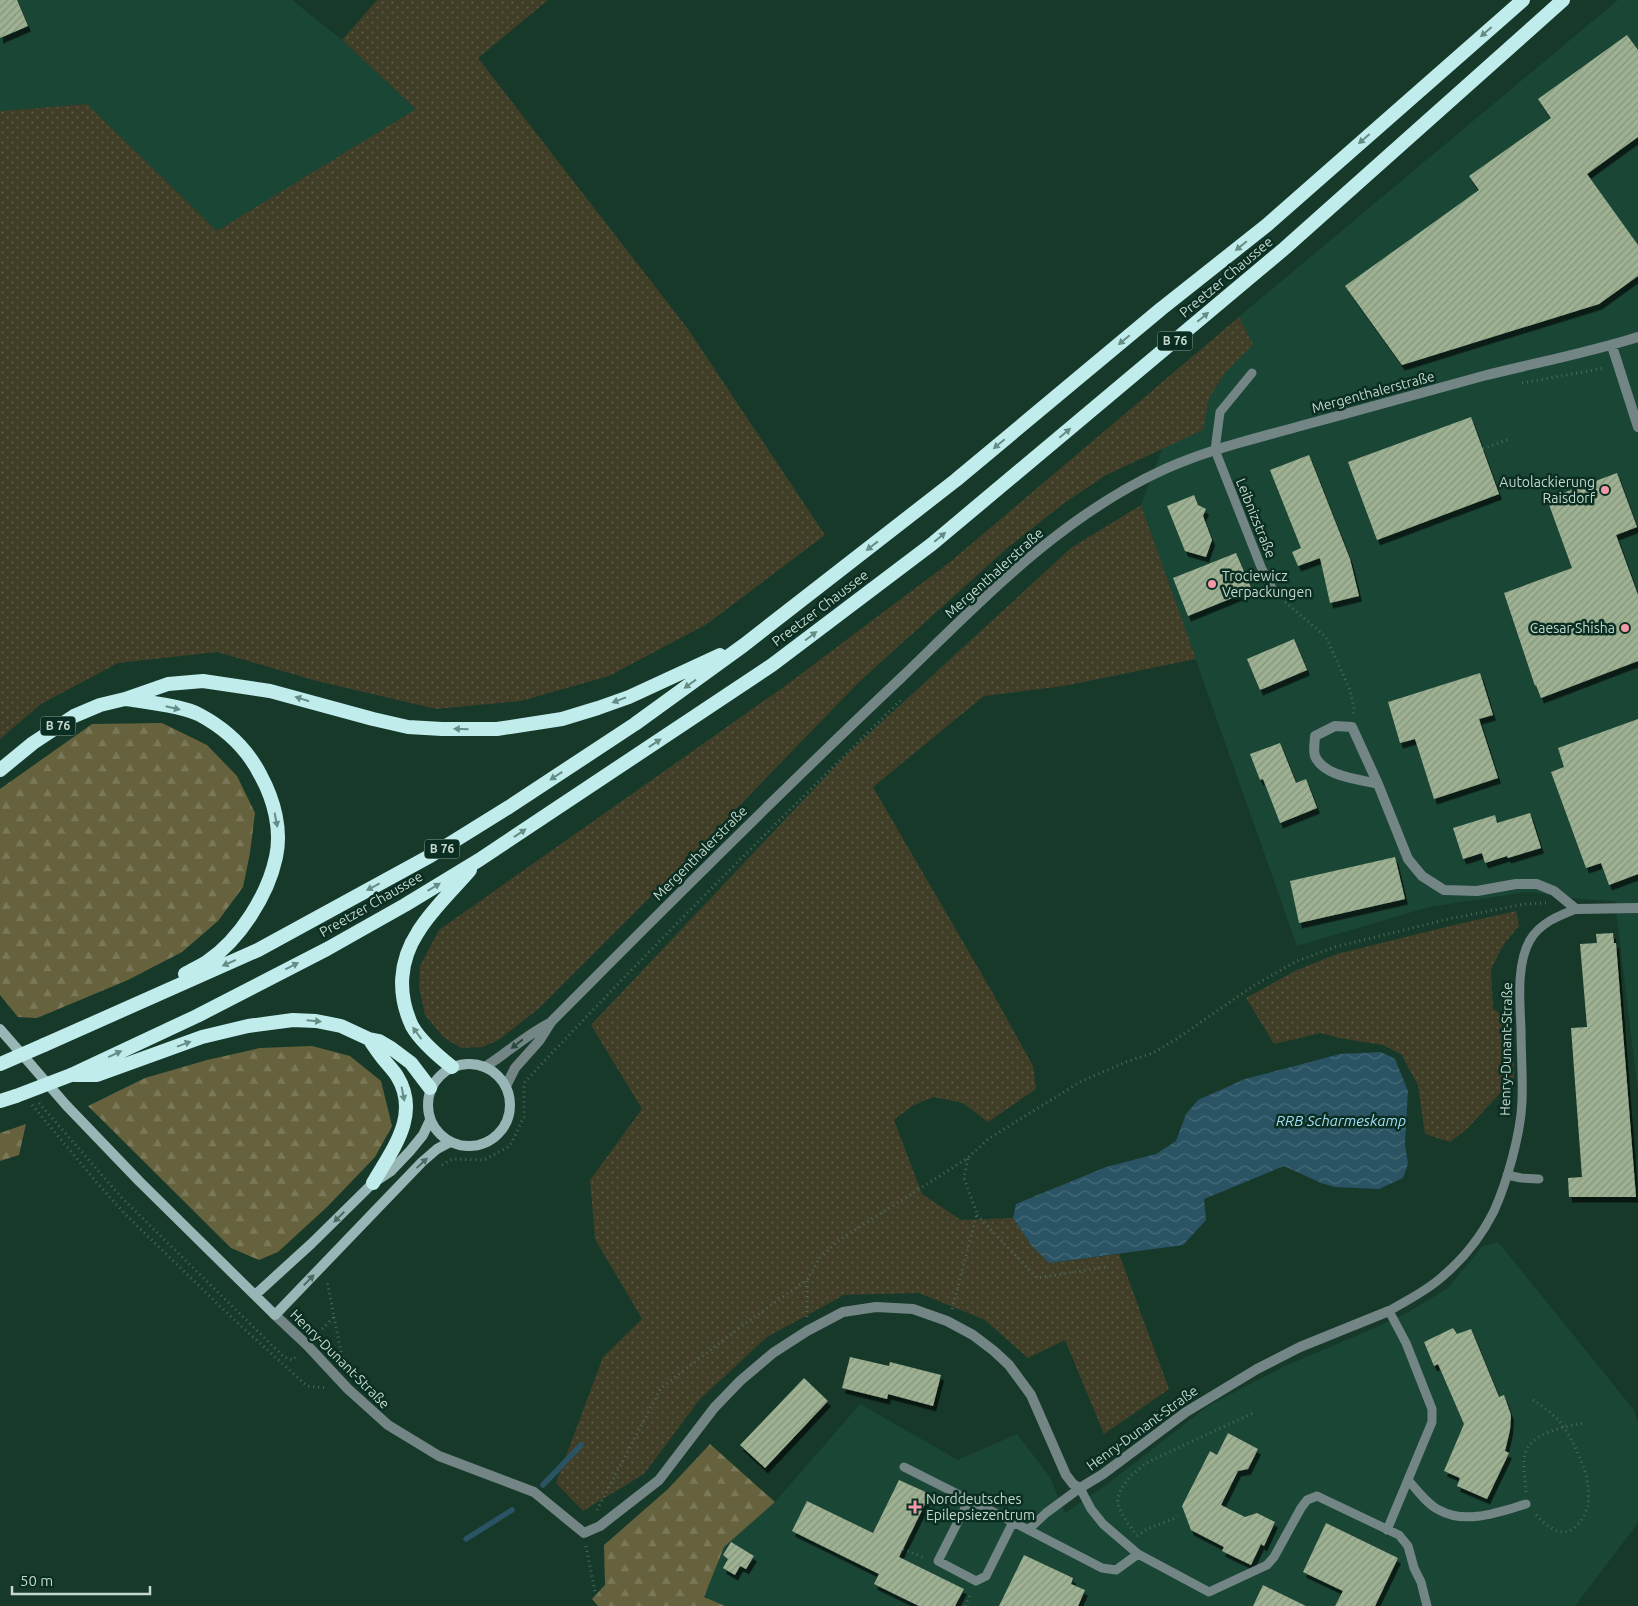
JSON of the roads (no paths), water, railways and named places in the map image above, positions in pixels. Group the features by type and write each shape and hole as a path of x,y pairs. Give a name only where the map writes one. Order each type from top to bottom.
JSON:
{"highway":[{"name":"Preetzer Chaussee","path":"0,1064 258,950 430,856 509,807 635,724 744,645 956,480 1161,309 1266,225 1523,0"},
{"name":"Preetzer Chaussee","path":"0,1101 71,1074 197,1016 326,949 405,905 479,860 772,665 932,544 1286,248 1563,0"},
{"name":"B 76","path":"0,770 33,743 74,716 100,705 125,699 168,684 203,681 270,691 408,727 497,729 562,718 598,708 744,645"},
{"name":"B 76","path":"118,1012 209,960 235,936 252,914 267,886 276,857 278,829 274,806 267,786 254,762 242,747 217,725 198,714 125,699"},
{"name":"B 76","path":"452,1067 438,1056 413,1026 404,1003 401,984 403,966 408,950 418,931 479,860"},
{"name":"B 76","path":"71,1074 97,1075 202,1038 248,1026 293,1020 316,1021 340,1026 369,1039 379,1041 411,1063 430,1088"},
{"name":"B 76","path":"369,1039 397,1076 405,1099 406,1113 404,1126 397,1143 373,1183"}],"main road":[{"path":"0,1029 66,1105 139,1181 275,1315 422,1162 437,1149 450,1142"},
{"path":"465,1064 484,1067 496,1074 506,1086 510,1108 507,1121 500,1133 489,1141 476,1146 463,1146 450,1142 441,1137 434,1129 430,1120 427,1104 430,1088 439,1076 452,1067 465,1064"},
{"path":"255,1295 311,1244 373,1183 392,1171 410,1151 430,1120"}],"street":[{"name":"Mergenthalerstraße","path":"506,1086 515,1068 539,1041 551,1022 702,870 877,700 1022,563 1071,524 1120,493 1166,469 1214,450 1485,376 1612,346 1638,337"},
{"path":"1612,346 1638,427"},
{"path":"1378,784 1341,775 1324,768 1314,754 1315,736 1335,726 1352,727 1378,784 1408,859 1422,876 1444,890 1477,891 1516,884 1537,884 1554,891 1576,909 1638,908"},
{"name":"Mergenthalerstraße","path":"484,1067 533,1032 551,1022"},
{"name":"Henry-Dunant-Straße","path":"275,1315 307,1345 348,1390 388,1425 439,1456 534,1492 584,1533 600,1526 659,1480 714,1408 740,1381 773,1353 807,1331 843,1312 876,1307 913,1309 948,1321 973,1334 1009,1365 1031,1395 1066,1475 1073,1484 1080,1488 1103,1474 1186,1412 1257,1369 1300,1347 1389,1310"}],"lane":[{"path":"1214,450 1220,412 1252,373"},
{"name":"Leibnizstraße","path":"1214,450 1261,567 1275,594"},
{"name":"Henry-Dunant-Straße","path":"1389,1310 1421,1293 1461,1258 1494,1211 1515,1145 1522,1102 1520,981 1524,957 1529,941 1549,920 1576,909"},
{"path":"1507,1175 1540,1179"},
{"path":"1387,1530 1432,1422 1432,1409 1406,1343 1389,1310"},
{"path":"904,1467 1102,1568 1116,1570 1138,1554"},
{"path":"1408,1480 1438,1510 1451,1515 1476,1517 1494,1514 1526,1504"},
{"path":"1028,1530 1046,1513 1080,1488 1091,1509 1103,1524 1138,1554 1208,1592 1267,1565 1274,1557 1301,1508 1307,1500 1317,1496 1399,1535 1408,1546 1414,1568 1421,1582 1427,1606"},
{"path":"969,1500 938,1562 976,1581 986,1576 1013,1522"}],"water":[{"name":"RRB Scharmeskamp","path":"1381,1052 1395,1059 1408,1091 1405,1144 1408,1164 1403,1178 1379,1189 1335,1187 1321,1183 1284,1166 1204,1199 1206,1220 1183,1245 1049,1263 1032,1246 1013,1218 1016,1204 1106,1167 1156,1154 1176,1141 1186,1114 1198,1100 1245,1079 1340,1054"}],"waterway":[{"path":"543,1485 581,1445"},
{"path":"466,1539 512,1510"}],"place":[{"name":"Autolackierung Raisdorf","path":"1605,490"},
{"name":"Trociewicz Verpackungen","path":"1212,584"},
{"name":"Caesar Shisha","path":"1625,628"},
{"name":"Norddeutsches Epilepsiezentrum","path":"915,1507"}]}
